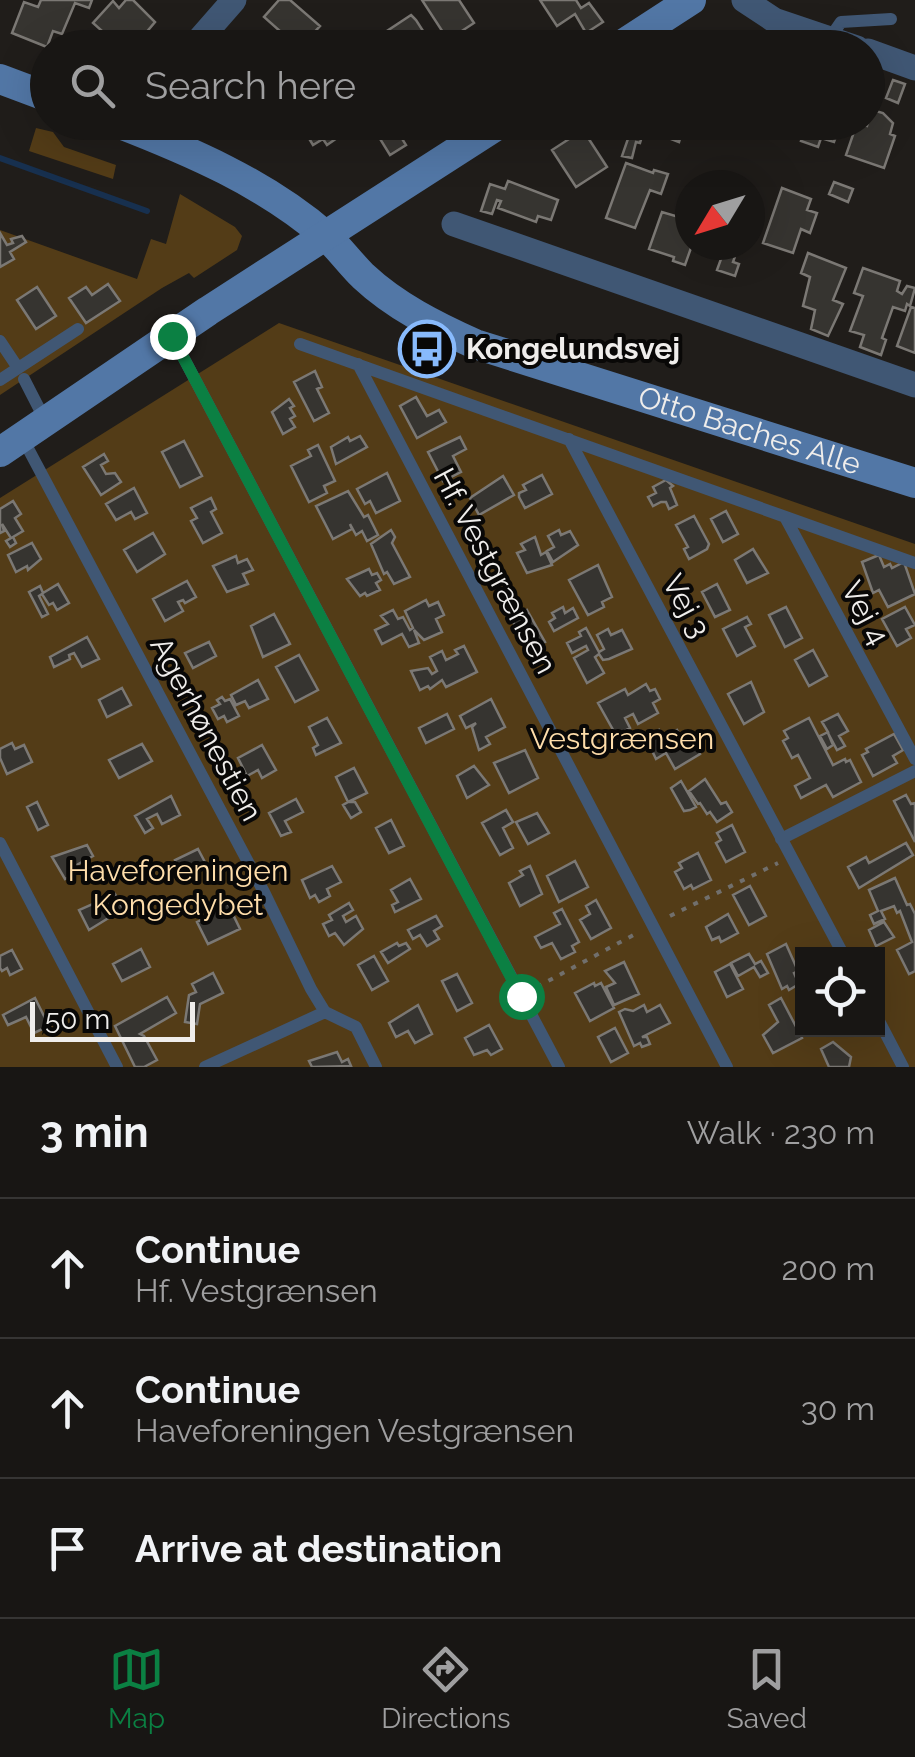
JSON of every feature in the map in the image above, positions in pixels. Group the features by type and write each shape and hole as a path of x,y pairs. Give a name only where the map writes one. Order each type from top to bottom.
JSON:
{"street":[{"path":"208,30 234,0"},
{"path":"645,30 691,0"},
{"path":"744,0 774,20 805,30"},
{"path":"885,57 915,68"},
{"path":"0,79 30,90"},
{"name":"Otto Baches Alle","path":"161,140 263,190 327,237 364,277 435,326 475,344 915,483"},
{"path":"22,437 475,140"},
{"path":"454,224 527,258 915,385"}],"lane":[{"path":"836,30 841,22 890,20"},
{"path":"0,380 21,374 78,329"},
{"path":"172,336 558,1067"},
{"path":"0,341 21,374 22,437"},
{"path":"300,344 915,563"},
{"name":"Hf. Vestgrænsen","path":"358,364 727,1067"},
{"name":"Agerhønestien","path":"22,437 324,1012 356,1027 376,1067"},
{"name":"Vej 3","path":"569,439 839,947"},
{"name":"Vej 4","path":"785,516 915,760"},
{"path":"781,839 915,770"},
{"path":"0,843 117,1067"},
{"path":"204,1067 324,1012"},
{"path":"885,1032 903,1067"}],"green space":[{"path":"32,140 59,140 64,147 116,165 113,179 29,151"},
{"path":"180,194 235,227 242,236 237,250 194,278 189,273 162,288 0,395 0,230 137,279 151,239 166,244"},
{"name":"Vestgrænsen","path":"279,323 915,544 915,1067 0,1067 0,498"}],"building":[{"path":"41,0 92,0 89,8 75,3 64,30 30,30 30,40 12,33 24,2 38,7"},
{"path":"126,0 133,0 155,22 148,30 101,30 93,23 113,1 119,8"},
{"path":"279,0 290,0 320,26 316,30 279,30 264,17"},
{"path":"422,0 459,0 474,23 463,30 442,30"},
{"path":"540,0 576,0 581,8 589,3 603,22 584,30 575,14 557,26"},
{"path":"411,15 422,30 388,30"},
{"path":"893,80 905,84 898,103 886,98"},
{"path":"885,115 893,123 890,134 895,136 884,168 846,155 851,140 885,140"},
{"path":"381,140 403,140 406,145 390,155"},
{"path":"568,140 589,140 607,167 576,187 552,150"},
{"path":"628,140 641,140 636,142 632,158 622,156"},
{"path":"801,140 820,140 818,147"},
{"path":"626,163 668,174 661,194 650,190 635,228 606,218"},
{"path":"508,181 558,200 551,220 538,216 536,222 498,208 501,201 497,200 492,214 481,211 490,184 505,189"},
{"path":"834,182 853,189 848,202 829,194"},
{"path":"782,188 811,199 807,210 817,213 810,233 801,229 793,253 765,244"},
{"path":"662,212 675,216 675,260 687,260 685,265 649,249"},
{"path":"0,233 7,245 13,243 11,239 22,236 26,242 10,252 14,259 0,267"},
{"path":"808,253 846,268 833,300 843,304 828,336 811,329 815,310 803,306 810,277 801,273"},
{"path":"721,260 739,264 735,276 717,270"},
{"path":"863,268 900,281 897,291 902,294 907,286 915,288 905,311 893,307 882,338 886,340 881,355 860,347 864,335 850,331 863,296 854,293"},
{"path":"108,284 120,301 86,323 69,298 86,287 92,295"},
{"path":"37,287 56,316 36,329 17,300"},
{"path":"911,307 915,308 915,353 897,346"},
{"path":"315,371 322,387 317,389 329,413 314,421 294,382"},
{"path":"416,397 427,416 439,410 446,422 417,438 400,406"},
{"path":"289,399 294,406 290,408 295,416 290,419 295,427 283,434 272,412"},
{"path":"360,436 367,447 336,464 331,447 348,437 350,441"},
{"path":"460,437 466,449 453,456 461,472 443,481 428,452"},
{"path":"184,441 202,476 180,487 162,452"},
{"path":"318,445 335,481 324,486 327,493 309,502 291,466 311,456 308,450"},
{"path":"104,454 108,461 101,465 106,474 115,473 121,482 101,495 83,467"},
{"path":"387,473 400,501 376,513 370,501 365,504 357,489"},
{"path":"542,475 552,494 525,508 519,497 526,490 523,485"},
{"path":"503,476 514,495 479,515 470,498"},
{"path":"666,480 673,486 670,488 677,505 669,509 666,502 653,506 648,497 656,493 653,487"},
{"path":"134,488 147,513 135,519 131,512 116,520 106,504"},
{"path":"348,491 364,517 368,515 378,535 367,541 362,531 356,535 350,524 352,529 333,539 316,506"},
{"path":"211,498 216,509 211,512 222,533 203,543 191,521 197,518 191,508"},
{"path":"13,501 21,514 15,518 23,531 13,537 16,543 10,547 6,541 11,538 2,524 4,531 0,533 0,509"},
{"path":"726,511 738,534 723,542 711,519"},
{"path":"694,516 709,544 689,559 684,549 688,547 676,525"},
{"path":"391,530 395,537 392,543 410,577 394,584 387,572 384,574 371,544"},
{"path":"559,530 561,535 570,531 578,545 553,562 547,551 554,547 548,536"},
{"path":"153,533 165,554 137,572 124,550"},
{"path":"535,537 541,555 546,552 552,565 527,573 517,553 525,550 521,544"},
{"path":"32,543 41,559 28,570 27,566 16,572 8,555"},
{"path":"753,549 768,573 747,583 735,560"},
{"path":"879,555 884,567 904,562 915,594 888,607 879,590 873,593 862,562"},
{"path":"236,556 238,563 247,559 253,570 243,574 248,584 227,592 213,566"},
{"path":"598,565 612,597 602,602 604,607 588,615 569,580"},
{"path":"369,569 381,580 376,583 380,590 360,596 347,579"},
{"path":"187,581 196,597 178,602 183,611 165,621 153,599"},
{"path":"58,584 69,603 57,610 42,594 39,596 48,614 42,617 29,592 40,586 43,593"},
{"path":"717,584 730,610 715,617 702,592"},
{"path":"426,600 429,606 438,602 444,615 436,619 442,632 424,640 414,630 419,643 409,647 402,634 382,644 375,630 388,624 381,616 393,610 398,619 403,617 410,630 413,628 405,611"},
{"path":"563,607 565,613 573,608 578,618 554,631 549,622 555,618 552,613"},
{"path":"786,607 802,638 785,647 769,615"},
{"path":"905,607 915,625 906,629 911,638 897,646 882,619"},
{"path":"527,610 545,642 528,651 511,618"},
{"path":"274,614 290,644 263,657 251,626"},
{"path":"747,617 751,624 745,627 755,646 737,656 723,629"},
{"path":"586,628 599,652 604,649 597,635 608,629 611,635 622,630 632,649 609,659 603,660 599,654 595,657 604,673 587,683 574,658 588,650 586,646 572,653 567,643 581,636 579,632"},
{"path":"87,637 99,659 82,667 74,653 54,667 50,657"},
{"path":"209,642 216,656 193,668 185,653"},
{"path":"464,646 477,672 446,687 442,680 430,689 428,686 420,690 411,671 428,668 432,674 437,671 430,657 442,651 446,660"},
{"path":"813,650 827,676 809,686 795,660"},
{"path":"299,655 318,690 295,702 276,667"},
{"path":"258,680 268,699 249,708 245,701 236,705 231,695"},
{"path":"751,682 764,712 744,724 728,694"},
{"path":"646,684 650,691 655,689 660,699 653,703 658,713 638,724 633,714 625,718 630,728 616,735 598,703 625,689 628,695"},
{"path":"122,688 131,705 107,717 99,700"},
{"path":"222,697 225,701 230,699 239,716 227,722 224,716 218,719 212,708 220,704 217,700"},
{"path":"491,699 505,727 486,737 490,744 479,750 472,727 476,723 466,728 460,716"},
{"path":"447,714 454,729 426,743 419,728"},
{"path":"838,714 848,731 839,736 845,746 837,750 828,733 833,745 827,749 820,736 828,732 822,722"},
{"path":"327,718 341,743 316,755 313,748 318,745 309,727"},
{"path":"809,718 833,765 850,760 861,782 833,797 826,785 801,798 795,786 810,778 798,755 792,758 783,741 788,738 784,731"},
{"path":"659,730 663,738 677,730 686,746 693,741 700,754 675,769 666,753 656,759 647,740"},
{"path":"894,734 903,750 893,756 897,763 873,776 862,755"},
{"path":"12,743 15,749 24,745 32,762 7,774 0,749"},
{"path":"142,744 152,761 119,778 109,760"},
{"path":"262,745 276,770 262,778 258,770 247,776 238,758"},
{"path":"525,750 538,778 509,793 494,763"},
{"path":"474,766 489,785 467,798 457,776"},
{"path":"354,768 367,793 348,802 336,777"},
{"path":"705,779 721,804 726,802 732,812 717,822 689,791"},
{"path":"681,781 696,807 690,810 684,811 671,788"},
{"path":"906,795 911,804 915,803 915,842 894,801"},
{"path":"171,796 180,815 162,824 157,814 147,819 153,828 145,833 135,816"},
{"path":"296,799 303,812 285,821 291,832 281,836 269,813"},
{"path":"37,802 48,825 38,830 27,807"},
{"path":"355,802 361,812 351,818 343,805"},
{"path":"506,810 513,822 503,828 513,848 500,855 482,823"},
{"path":"537,813 549,833 528,844 516,822"},
{"path":"391,820 404,846 389,853 376,828"},
{"path":"732,825 745,852 726,862 716,843 721,840 717,833"},
{"path":"906,843 913,855 859,888 848,867 866,857 869,863"},
{"path":"87,845 93,856 73,867 76,873 65,879 52,857"},
{"path":"198,849 207,866 184,878 175,860"},
{"path":"698,853 711,880 684,889 675,872 682,868 679,863"},
{"path":"575,861 588,887 559,902 547,876"},
{"path":"332,866 341,882 327,889 330,896 319,902 315,895 310,898 302,880"},
{"path":"530,866 542,894 520,906 509,883"},
{"path":"895,878 915,914 915,971 909,974 897,950 912,942 900,911 897,913 894,906 881,911 885,919 874,924 870,915 878,911 869,890"},
{"path":"410,879 421,899 395,912 392,905 398,902 391,890"},
{"path":"750,886 766,916 749,925 733,895"},
{"path":"115,894 123,909 89,930 79,910"},
{"path":"226,900 240,929 208,944 197,922 209,916 207,910"},
{"path":"596,900 611,928 591,939 580,920 590,914 586,906"},
{"path":"349,903 353,910 343,916 346,922 356,916 363,929 344,945 335,933 329,936 323,924 332,920 329,915"},
{"path":"562,909 579,942 572,946 575,952 561,959 552,943 541,948 535,937 560,924 554,913"},
{"path":"728,914 738,933 721,942 719,937 712,940 706,927"},
{"path":"436,916 442,926 434,931 439,939 427,946 420,935 413,939 408,930"},
{"path":"884,922 894,937 876,946 869,930"},
{"path":"397,943 406,943 410,949 388,963 381,952"},
{"path":"786,944 795,964 795,986 782,989 767,954"},
{"path":"141,949 150,967 122,981 113,964"},
{"path":"12,950 22,969 10,975 7,968 0,968 0,956"},
{"path":"749,954 755,964 761,961 768,973 760,977 754,967 738,976 731,963"},
{"path":"374,956 388,981 372,990 358,965"},
{"path":"624,962 639,994 614,1005 606,987 615,983 605,971"},
{"path":"730,964 743,989 727,997 715,972"},
{"path":"213,973 223,993 200,1004 197,1024 185,1022 189,995 196,992 192,984"},
{"path":"457,974 472,1003 457,1011 442,981"},
{"path":"601,983 614,1008 590,1021 575,993"},
{"path":"167,997 176,1013 140,1034 157,1060 135,1067 115,1026"},
{"path":"35,998 49,1026 34,1033 26,1017 8,1025 3,1015"},
{"path":"781,998 795,1025 795,1037 802,1038 773,1053 763,1035 778,1022 769,1005"},
{"path":"418,1005 432,1034 415,1043 408,1031 396,1037 389,1023"},
{"path":"644,1005 647,1012 660,1005 670,1023 642,1037 647,1037 650,1044 634,1046 619,1012"},
{"path":"489,1025 502,1049 491,1055 487,1050 474,1055 465,1038"},
{"path":"615,1028 628,1053 611,1062 598,1037"},
{"path":"833,1042 851,1057 849,1067 829,1067 821,1049"},
{"path":"337,1052 342,1062 348,1059 351,1066 312,1067 309,1061"}],"waterway":[{"path":"0,158 147,211"}],"place":[{"name":"Kongelundsvej","path":"427,349"}],"route":[{"path":"172,336 521,996"}],"park label":[{"name":"Haveforeningen Kongedybet","path":"178,888"}]}
